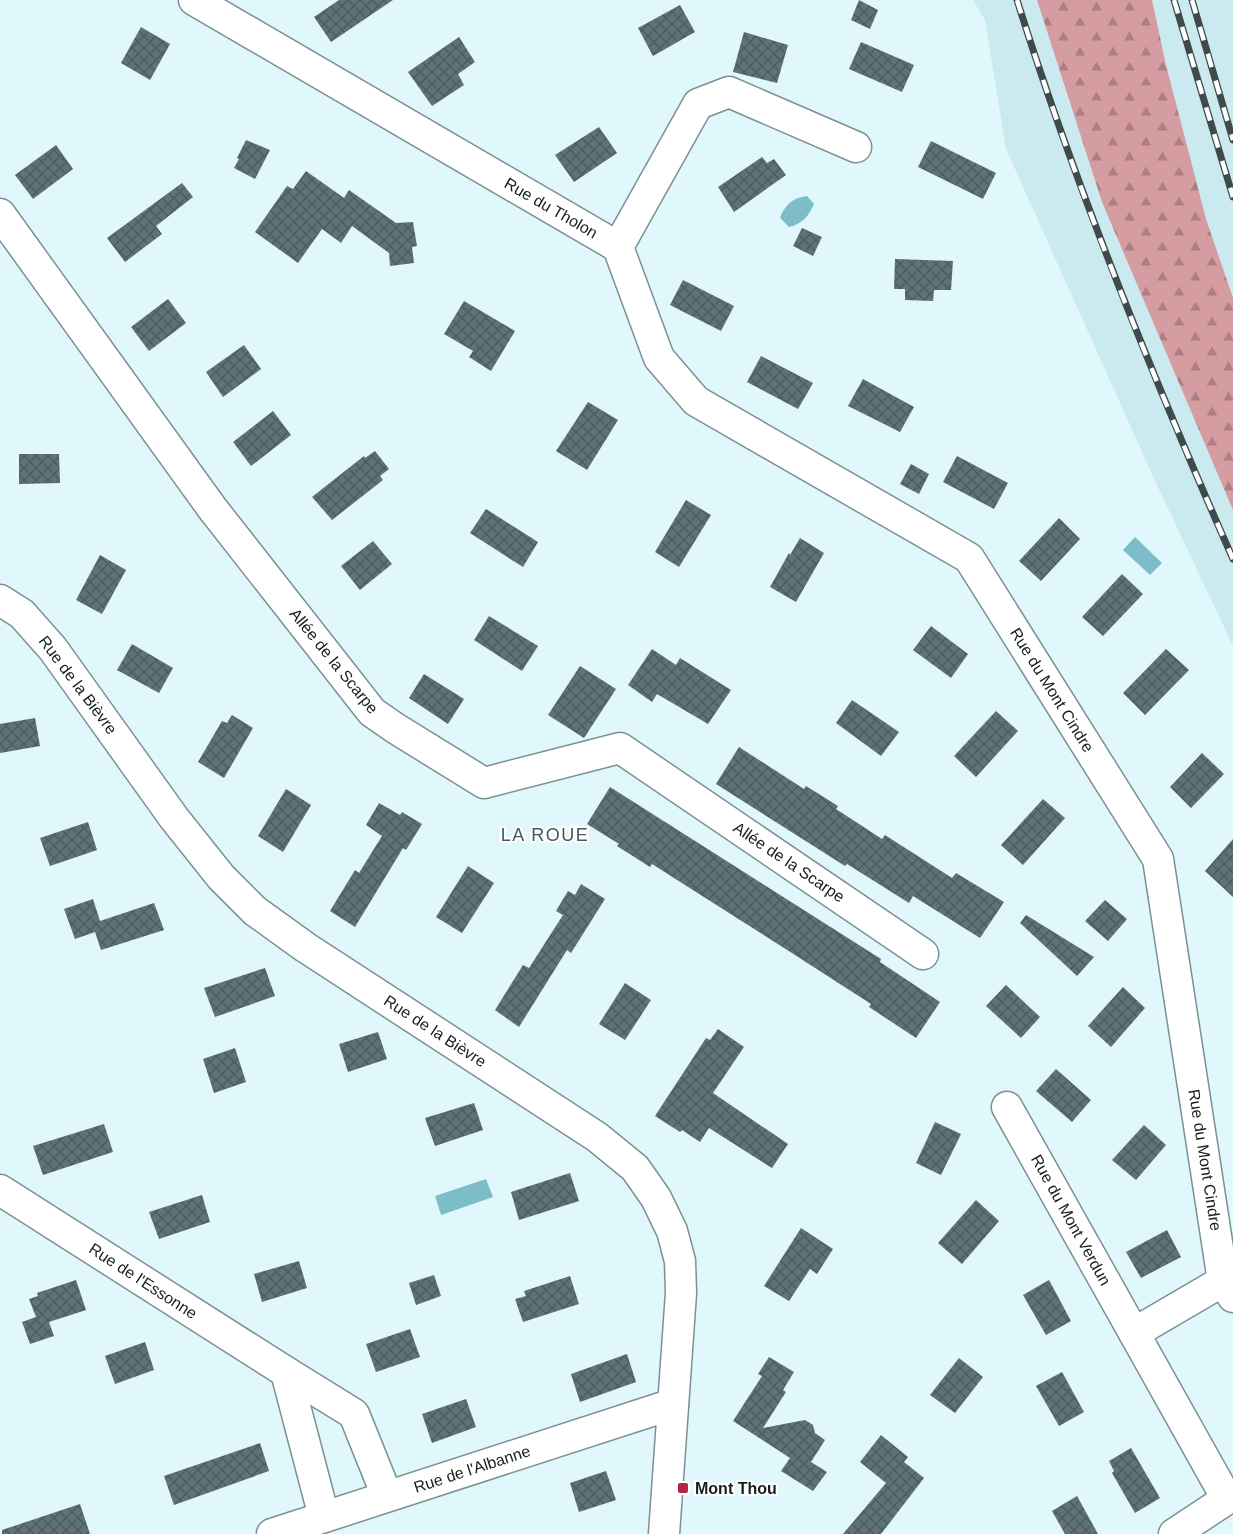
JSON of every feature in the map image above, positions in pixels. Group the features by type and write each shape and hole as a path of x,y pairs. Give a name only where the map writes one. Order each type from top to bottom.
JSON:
{"street":[{"name":"Rue du Tholon","path":"194,0 618,247"},
{"path":"618,247 698,104 729,92 856,147"},
{"name":"Allée de la Scarpe","path":"0,214 212,508 372,712 484,783 620,748 923,954"},
{"name":"Rue du Mont Cindre","path":"618,247 659,358 696,400 969,558 1158,859 1228,1289"},
{"name":"Rue de la Bièvre","path":"0,600 22,614 53,649 174,818 221,877 255,911 304,947 597,1137 635,1168 656,1198 672,1231 680,1261 681,1293 664,1534"},
{"name":"Rue du Mont Verdun","path":"1007,1107 1134,1333 1230,1497"},
{"name":"Rue de l'Essonne","path":"0,1190 354,1414 387,1496"},
{"path":"1134,1333 1228,1289"},
{"path":"286,1372 324,1517"},
{"name":"Rue de l'Albanne","path":"272,1534 673,1404"},
{"path":"1174,1534 1230,1497"}],"shaded area":[{"path":"973,0 1233,0 1233,646 1156,483 1006,149 985,20"}],"green space":[{"path":"1037,0 1152,0 1166,65 1206,219 1233,298 1233,510 1102,202"}],"water":[{"path":"807,196 814,204 810,212 801,222 789,227 780,218 784,209 794,200"},
{"path":"1135,537 1162,563 1150,575 1123,550"},
{"path":"486,1179 493,1197 441,1215 435,1196"}],"building":[{"path":"339,0 393,0 331,42 314,17"},
{"path":"859,0 878,10 870,29 851,20"},
{"path":"680,5 695,32 653,56 638,28"},
{"path":"141,27 170,44 150,80 121,63"},
{"path":"744,32 788,45 777,83 733,72"},
{"path":"459,37 475,62 458,74 464,85 432,106 408,72"},
{"path":"861,42 914,65 902,92 849,69"},
{"path":"599,127 617,153 574,182 555,155"},
{"path":"246,140 270,150 255,179 234,168"},
{"path":"931,141 996,173 983,199 918,167"},
{"path":"56,145 73,169 33,199 15,175"},
{"path":"762,157 767,163 774,159 786,175 734,212 718,187"},
{"path":"306,171 344,198 349,190 396,223 413,222 417,246 412,247 414,263 390,266 389,253 352,226 341,243 322,229 298,263 255,232 287,186 293,189"},
{"path":"182,183 193,197 156,226 162,234 125,262 107,238"},
{"path":"802,228 822,237 813,256 793,246"},
{"path":"895,259 953,261 951,290 934,290 933,301 905,300 905,289 894,289"},
{"path":"683,280 734,306 721,331 670,305"},
{"path":"168,299 186,323 149,351 131,327"},
{"path":"464,301 515,331 491,371 469,357 473,351 444,334"},
{"path":"244,345 261,369 223,397 206,372"},
{"path":"761,356 813,383 798,409 747,382"},
{"path":"863,379 914,407 900,432 848,406"},
{"path":"588,402 618,420 587,470 556,451"},
{"path":"273,411 291,435 251,466 233,442"},
{"path":"375,451 389,469 380,476 383,480 332,520 312,497 364,456 365,458"},
{"path":"19,454 59,454 60,483 19,484"},
{"path":"957,456 1008,483 994,509 943,482"},
{"path":"911,464 929,474 919,494 900,484"},
{"path":"686,500 711,515 679,567 655,552"},
{"path":"486,509 538,542 523,567 470,533"},
{"path":"1059,518 1080,539 1041,581 1019,561"},
{"path":"800,538 824,553 796,602 770,587"},
{"path":"373,541 392,564 360,590 341,566"},
{"path":"100,555 126,570 102,614 76,600"},
{"path":"1122,574 1143,594 1103,636 1082,617"},
{"path":"489,616 538,646 522,671 474,640"},
{"path":"931,626 968,654 951,678 913,650"},
{"path":"132,644 173,668 159,693 117,670"},
{"path":"652,649 676,665 680,658 731,690 708,724 657,694 652,702 628,685"},
{"path":"1166,649 1189,670 1145,715 1123,693"},
{"path":"580,666 616,689 584,738 548,715"},
{"path":"424,674 464,699 448,724 409,698"},
{"path":"852,700 899,732 881,756 836,723"},
{"path":"996,711 1018,731 976,777 954,756"},
{"path":"232,715 253,728 224,778 198,762 222,721 227,723"},
{"path":"35,718 40,746 0,753 0,724"},
{"path":"739,747 804,789 806,786 838,806 836,809 882,839 885,835 952,878 956,873 1004,902 980,938 913,896 909,903 847,864 845,866 716,784"},
{"path":"1202,753 1224,774 1191,808 1170,787"},
{"path":"610,787 881,959 880,962 940,1002 916,1038 869,1007 871,1004 652,864 650,867 587,824"},
{"path":"286,789 311,805 283,852 258,836"},
{"path":"1043,799 1065,818 1023,865 1001,845"},
{"path":"379,803 400,815 402,812 422,824 406,850 403,848 355,927 330,911 355,870 359,873 382,836 366,825"},
{"path":"88,822 97,850 50,866 40,838"},
{"path":"1233,839 1233,897 1205,871"},
{"path":"468,866 494,883 462,933 436,917"},
{"path":"581,884 605,899 571,953 567,950 519,1027 495,1010 523,965 529,968 563,915 556,911 568,891 575,895"},
{"path":"93,899 100,921 154,903 164,930 101,950 95,932 75,939 64,909"},
{"path":"1105,900 1127,919 1108,941 1085,921"},
{"path":"1026,915 1094,957 1077,976 1020,923"},
{"path":"265,968 275,996 215,1017 204,988"},
{"path":"625,983 651,1000 625,1040 599,1024"},
{"path":"1006,985 1040,1017 1021,1038 986,1006"},
{"path":"1123,987 1145,1008 1111,1047 1088,1026"},
{"path":"718,1029 744,1047 713,1093 788,1144 772,1168 709,1128 700,1142 655,1116 706,1038 710,1040"},
{"path":"378,1032 387,1059 348,1072 339,1044"},
{"path":"235,1048 246,1082 214,1093 203,1059"},
{"path":"1056,1069 1091,1100 1072,1122 1036,1091"},
{"path":"474,1103 483,1130 435,1146 425,1118"},
{"path":"935,1122 961,1134 941,1175 916,1163"},
{"path":"104,1124 113,1152 43,1175 33,1146"},
{"path":"1144,1125 1166,1145 1136,1180 1112,1160"},
{"path":"570,1173 579,1201 519,1220 511,1192"},
{"path":"202,1195 210,1222 159,1239 149,1212"},
{"path":"976,1200 999,1221 962,1264 938,1243"},
{"path":"801,1228 833,1249 817,1274 810,1269 789,1301 764,1286"},
{"path":"1167,1230 1181,1257 1141,1278 1126,1252"},
{"path":"299,1261 307,1288 262,1302 254,1274"},
{"path":"434,1275 441,1296 416,1305 409,1283"},
{"path":"570,1276 579,1304 523,1322 515,1299 526,1296 524,1291"},
{"path":"76,1280 86,1310 49,1322 54,1336 30,1344 22,1322 36,1317 29,1299 38,1296 37,1293"},
{"path":"1049,1280 1071,1321 1046,1335 1023,1295"},
{"path":"410,1329 420,1357 376,1372 366,1344"},
{"path":"145,1342 154,1370 115,1384 105,1356"},
{"path":"627,1354 636,1382 580,1402 571,1374"},
{"path":"769,1357 794,1372 783,1390 786,1392 763,1428 805,1420 813,1425 815,1433 825,1440 811,1462 827,1472 813,1491 781,1471 790,1458 733,1421 762,1376 758,1374"},
{"path":"959,1358 983,1377 955,1413 930,1395"},
{"path":"1062,1372 1084,1412 1059,1426 1036,1386"},
{"path":"466,1399 476,1427 432,1443 422,1414"},
{"path":"881,1435 908,1457 904,1462 924,1478 881,1534 843,1534 886,1483 860,1462"},
{"path":"260,1443 269,1471 174,1505 164,1476"},
{"path":"1131,1448 1160,1498 1135,1513 1112,1473 1114,1471 1109,1461"},
{"path":"606,1471 616,1500 579,1512 570,1483"},
{"path":"1077,1496 1098,1534 1065,1534 1052,1511"},
{"path":"80,1504 90,1534 2,1534 2,1530"}],"railway":[{"path":"1017,0 1090,213 1145,352 1233,559"},
{"path":"1174,0 1233,197"},
{"path":"1192,0 1233,140"}],"place":[{"name":"Mont Thou","path":"683,1488"}],"district":[{"name":"LA ROUE","path":"545,835"}]}
